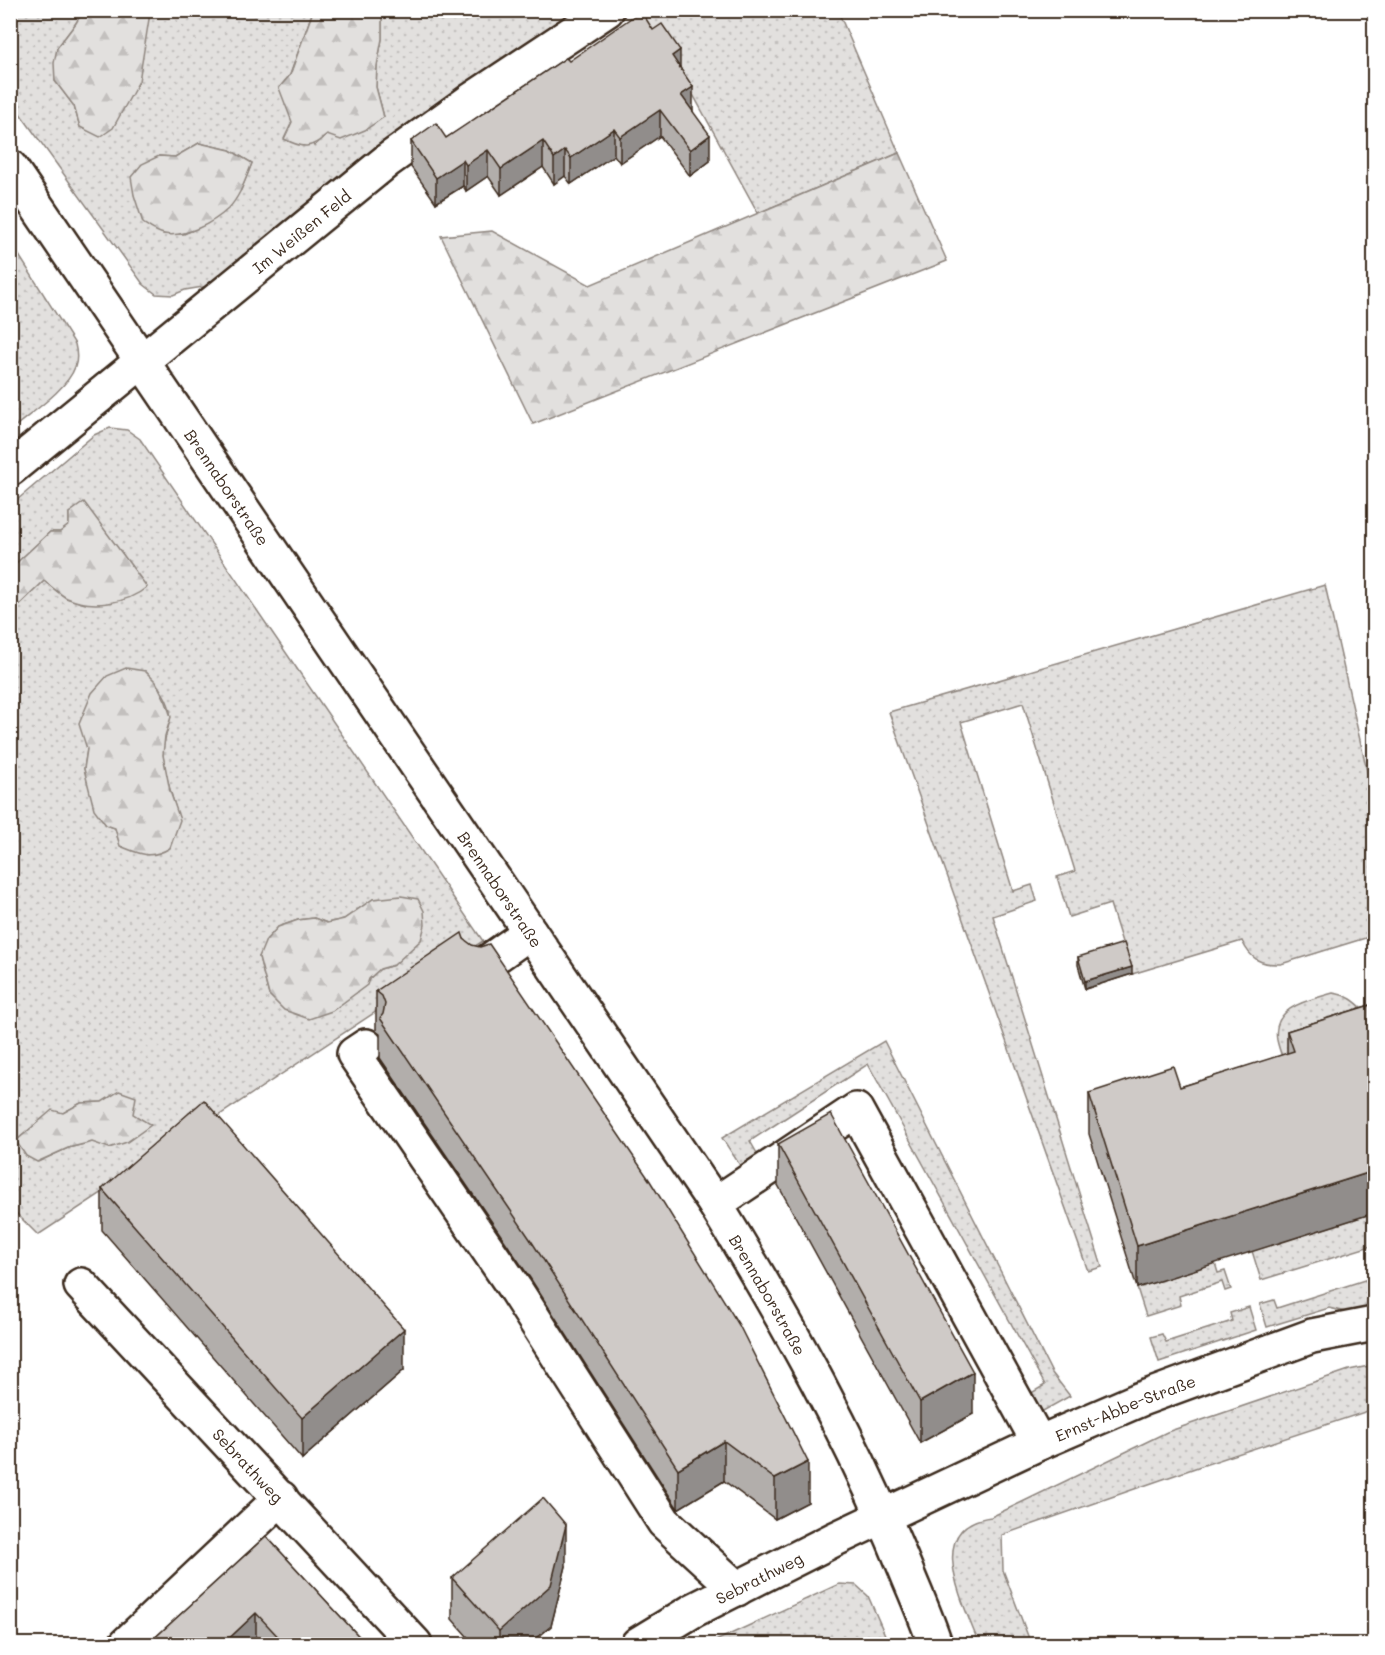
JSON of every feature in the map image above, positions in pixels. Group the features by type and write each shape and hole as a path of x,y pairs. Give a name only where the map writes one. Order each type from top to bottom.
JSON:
{"street":[{"name":"Im Weißen Feld","path":"10,469 388,160 473,99 607,10"},
{"name":"Brennaborstraße","path":"10,167 715,1204 801,1350 848,1439 883,1515 935,1644"},
{"path":"478,968 530,933"},
{"path":"360,1050 664,1522 737,1589"},
{"path":"715,1204 856,1110 1039,1443"},
{"name":"Sebrathweg","path":"81,1285 266,1495 415,1644"},
{"name":"Ernst-Abbe-Straße","path":"883,1515 1141,1399 1311,1336 1374,1324"},
{"path":"126,1644 266,1495"},
{"name":"Sebrathweg","path":"638,1644 694,1610 883,1515"}],"green space":[{"path":"10,11 83,11 57,48 55,81 74,106 80,127 149,19 148,11 313,11 290,75 279,88 314,146 327,135 384,117 376,87 382,39 382,11 627,11 367,187 245,280 185,290 173,295 156,294 143,284 11,101","holes":["199,143 230,150 252,163 241,190 208,223 184,234 163,234 159,156 175,157"]},
{"path":"83,11 148,11 149,19 139,81 113,128 100,137 80,127 74,106 55,81 54,63 57,48"},
{"path":"313,11 382,11 382,39 376,87 384,117 365,130 341,140 327,135 316,143 302,146 284,139 292,122 279,88 290,75"},
{"path":"637,11 838,11 899,153 758,213 685,80"},
{"path":"199,143 230,150 252,163 242,187 228,209 207,224 181,234 172,235 156,231 143,223 131,177 142,164 159,156 175,157"},
{"path":"899,153 947,261 533,424 441,236 492,231 590,285"},
{"path":"10,241 75,344 77,356 71,376 64,384 11,430"},
{"path":"110,428 127,430 140,439 483,941 38,1235 10,1207 11,613 44,581 66,598 85,604 69,513 69,525 60,532 50,532 11,568 11,505 94,435","holes":["145,671 159,687 169,706 170,719 163,756 167,780 179,820 120,845 115,828 106,825 84,769 87,749","373,899 394,965 380,969 369,979 269,995 259,957 278,927 298,920 314,918 327,923 344,919","102,1102 93,1142 68,1148 38,1162 26,1156 16,1141 52,1111 63,1113 81,1103"]},
{"path":"84,502 147,587 119,601 98,604 67,598 44,581 11,613 11,568 50,532 60,532 69,525 69,513"},
{"path":"1325,585 1374,802 1374,944 1372,936 1281,964 1274,964 1257,960 1249,953 1242,941 1132,974 1110,904 1069,917 1057,877 1075,871 1023,703 961,722 1013,891 1032,885 1037,901 993,916 1102,1267 1088,1271 889,712"},
{"path":"126,668 145,671 156,682 171,717 165,736 163,755 170,791 180,820 170,848 151,855 120,846 115,828 106,825 94,809 84,769 87,749 79,724 92,693 107,676"},
{"path":"401,896 418,899 424,911 425,925 421,940 394,965 380,969 369,979 367,985 332,1011 309,1019 284,1010 269,995 259,957 266,940 278,927 298,920 314,918 327,923 344,919 373,899"},
{"path":"1333,993 1351,999 1365,1011 1287,1072 1277,1040 1280,1019 1294,1006"},
{"path":"884,1041 1052,1373 1070,1396 1043,1411 1037,1410 1028,1395 1045,1385 868,1064 750,1141 762,1162 745,1173 722,1138"},
{"path":"119,1091 136,1097 133,1114 151,1125 127,1142 109,1148 92,1142 68,1148 37,1162 26,1156 16,1141 52,1110 63,1113 81,1103 102,1102"},
{"path":"1374,1213 1374,1245 1261,1280 1252,1251"},
{"path":"1215,1263 1218,1273 1225,1271 1231,1289 1225,1291 1222,1282 1179,1296 1181,1305 1146,1316 1137,1288"},
{"path":"1374,1277 1374,1311 1358,1315 1329,1308 1267,1327 1260,1304 1274,1300 1277,1308"},
{"path":"1249,1307 1256,1330 1159,1362 1151,1337 1162,1334 1166,1342 1232,1321 1230,1313"},
{"path":"1374,1365 1374,1409 1002,1535 1003,1570 1031,1644 979,1644 958,1589 954,1569 953,1551 958,1535 970,1523 991,1517 1167,1432 1349,1370"},
{"path":"839,1584 856,1585 868,1596 889,1644 709,1644"}],"building":[{"path":"641,11 653,30 662,24 680,50 672,56 693,87 681,95 710,135 690,150 660,110 620,137 614,129 571,158 565,150 554,158 543,141 501,169 488,150 466,165 463,160 436,178 411,141 436,123 446,138 566,58 569,61"},
{"path":"462,933 464,939 472,945 480,947 489,944 650,1181 739,1325 808,1462 775,1479 724,1441 678,1469 530,1239 380,1018 385,1004 382,996 376,991"},
{"path":"1124,943 1132,967 1085,981 1078,957"},
{"path":"1370,1005 1374,1019 1374,1171 1137,1246 1089,1093 1173,1066 1180,1087 1294,1051 1287,1031"},
{"path":"204,1100 404,1329 302,1418 102,1189"},
{"path":"831,1114 973,1372 920,1402 778,1144"},
{"path":"543,1498 566,1525 551,1585 499,1631 452,1578"},
{"path":"266,1536 366,1644 285,1644 256,1613 223,1644 148,1644"}]}
